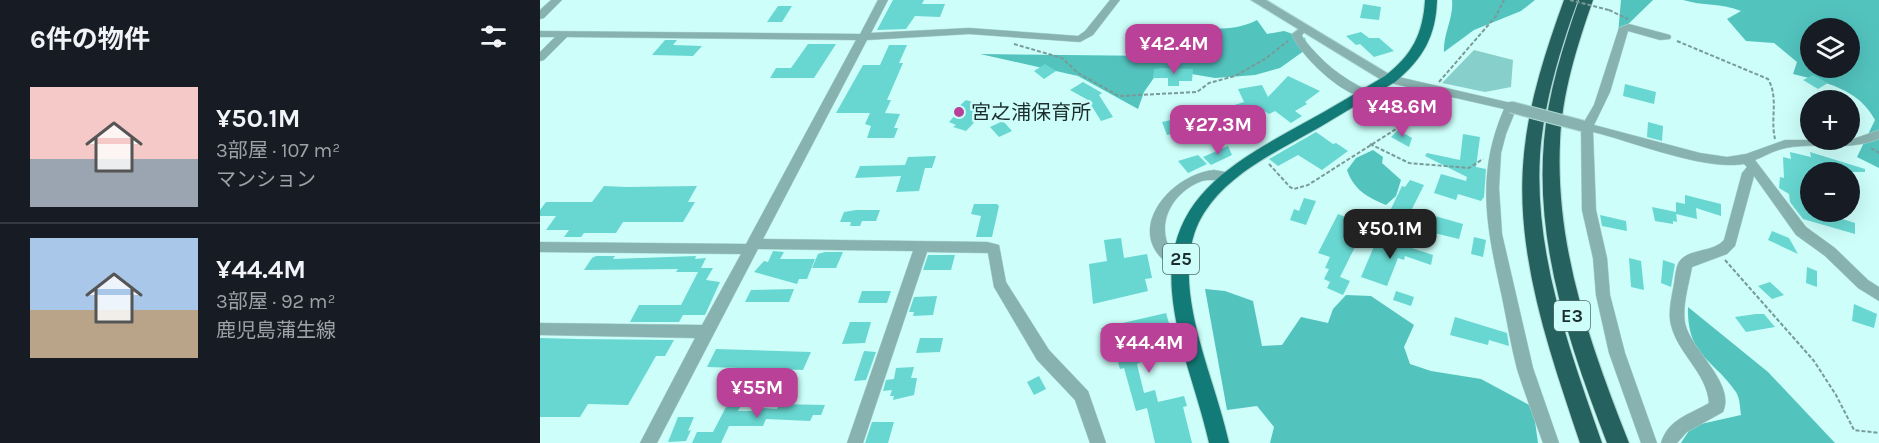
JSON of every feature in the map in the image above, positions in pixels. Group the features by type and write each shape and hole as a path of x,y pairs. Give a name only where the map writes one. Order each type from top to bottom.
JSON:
{"highway":[{"name":"E3","path":"1570,0 1550,60 1542,94 1534,137 1531,178 1541,271 1551,317 1590,443"},
{"name":"E3","path":"1586,0 1557,97 1551,142 1552,204 1555,235 1573,319 1591,374 1618,443"}],"main road":[{"name":"25","path":"1219,443 1181,292 1180,265 1183,243 1190,223 1207,196 1227,176 1260,153 1390,80 1414,59 1422,46 1429,24 1431,0"}],"street":[{"path":"540,16 557,0"},
{"path":"648,443 883,0"},
{"path":"540,34 862,37 969,31 1080,39 1089,33 1114,0"},
{"path":"1257,0 1301,31 1390,80 1511,107 1705,158 1751,163"},
{"path":"1648,443 1617,353 1603,295 1600,258 1589,210 1585,127 1593,118 1624,28 1631,27 1658,38 1666,37"},
{"path":"1301,31 1305,47 1330,76 1365,94"},
{"path":"540,58 563,35"},
{"path":"1511,107 1498,141 1495,157 1493,215 1500,265 1526,368 1551,443"},
{"path":"1669,443 1678,428 1717,407 1718,395 1683,336 1678,319 1685,264 1695,256 1719,252 1730,242 1751,163 1777,144 1803,142 1836,145 1860,142 1879,134"},
{"path":"1751,163 1802,231 1879,295"},
{"path":"1180,265 1168,258 1161,250 1157,225 1164,204 1171,195 1198,178 1209,175 1227,176"},
{"path":"855,443 922,246"},
{"path":"540,247 922,246 994,249 999,283 1043,355 1082,396 1098,443"},
{"path":"540,329 707,332"}],"path":[{"path":"1260,153 1290,187 1294,189 1308,185 1404,124 1434,90 1441,77 1496,16 1504,0"},
{"path":"1570,0 1609,10 1637,23"},
{"path":"1005,42 1062,58 1078,73 1119,96 1171,95 1197,92 1209,83 1235,76 1265,59 1301,31"},
{"path":"1666,37 1768,79 1775,89 1776,96 1770,124 1777,144"},
{"path":"1370,144 1409,163 1469,168 1485,158 1495,157"},
{"path":"1719,252 1754,296 1797,341 1837,394 1854,430 1879,433"}],"shaded area":[{"path":"1452,0 1535,0 1521,11 1474,30 1444,52"},
{"path":"1621,0 1653,0 1618,34"},
{"path":"1683,0 1879,0 1879,168 1857,157 1875,120 1860,101 1860,90 1843,90 1809,78 1860,78 1860,18 1800,18 1800,76 1793,74 1797,62 1774,43 1746,41 1727,19 1741,11"},
{"path":"1257,20 1267,34 1284,31 1305,38 1308,48 1280,68 1255,75 1215,78 1180,72 1158,72 1144,92 1138,109 1078,76 980,54 1160,56 1156,39 1164,29 1223,29 1246,25"},
{"path":"1474,50 1513,60 1511,87 1485,92 1442,83"},
{"path":"1373,150 1383,157 1382,163 1401,180 1396,196 1386,205 1357,188 1347,170 1356,158"},
{"path":"1205,289 1225,291 1253,301 1262,346 1282,345 1301,317 1328,323 1333,309 1346,295 1371,296 1414,325 1404,347 1410,364 1431,371 1481,379 1533,407 1538,443 1270,443 1274,427 1257,406 1227,410"},
{"path":"1688,307 1768,372 1835,443 1681,443 1692,426 1741,415 1736,392 1703,356 1692,337"}],"building":[{"path":"893,0 924,0 922,4 945,4 940,17 915,16 906,29 877,30"},
{"path":"1363,4 1381,7 1379,20 1360,18"},
{"path":"778,6 792,6 782,22 767,22"},
{"path":"1361,32 1369,38 1379,38 1394,51 1374,57 1360,44 1356,45 1346,36"},
{"path":"665,40 677,40 673,45 702,46 693,56 652,55"},
{"path":"808,44 836,44 814,78 770,78 776,68 791,68"},
{"path":"889,45 907,45 899,63 903,63 887,100 891,100 885,113 900,114 894,128 898,128 894,138 867,138 871,126 865,124 870,113 836,113 863,65 880,65"},
{"path":"1045,64 1056,71 1044,79 1034,71"},
{"path":"1154,69 1193,69 1192,81 1179,81 1179,86 1168,86 1168,78 1153,78"},
{"path":"1288,76 1320,91 1305,102 1307,104 1295,111 1302,116 1291,123 1275,111 1269,114 1260,108 1238,115 1240,117 1198,127 1201,133 1188,136 1186,131 1167,135 1162,122 1199,114 1200,116 1244,102 1238,89 1262,85 1268,97"},
{"path":"1819,78 1828,83 1818,89 1803,80"},
{"path":"1083,82 1102,93 1099,95 1113,117 1101,121 1088,100 1070,90"},
{"path":"1625,84 1656,92 1654,104 1623,96"},
{"path":"966,100 989,107 966,131 953,127 956,125 949,122 961,109 957,108"},
{"path":"1003,121 1012,131 999,137 990,127"},
{"path":"1648,122 1663,126 1662,141 1647,137"},
{"path":"1398,130 1412,138 1409,147 1391,137"},
{"path":"1316,132 1348,151 1322,170 1298,155 1278,166 1269,159"},
{"path":"1463,134 1480,137 1476,167 1486,169 1484,197 1481,201 1458,194 1456,200 1434,193 1441,174 1466,181 1467,177 1425,156 1427,153 1460,160"},
{"path":"1228,146 1232,155 1211,165 1203,157"},
{"path":"1790,152 1811,157 1810,152 1842,162 1800,162 1800,215 1790,202 1789,194 1779,188 1780,177 1784,178 1783,157 1791,159"},
{"path":"1198,155 1207,164 1188,173 1178,161"},
{"path":"936,156 932,168 925,168 919,191 896,192 901,176 855,178 860,166 905,165 908,157"},
{"path":"1410,180 1424,185 1406,221 1388,215 1402,186 1405,187"},
{"path":"604,186 697,186 688,202 695,202 683,222 623,222 616,233 584,233 581,237 564,237 569,230 546,230 556,216 540,216 540,210 546,202 592,202"},
{"path":"1685,195 1721,204 1721,216 1696,208 1697,219 1676,214 1676,202 1685,204"},
{"path":"1304,198 1316,201 1306,225 1290,220 1294,209 1299,211"},
{"path":"974,204 997,204 999,206 992,237 976,237 981,216 971,214"},
{"path":"1652,207 1676,212 1677,222 1673,221 1673,224 1655,221"},
{"path":"880,210 876,221 862,221 860,226 850,226 851,222 840,222 844,212"},
{"path":"1338,214 1366,225 1340,277 1350,281 1343,295 1327,288 1330,282 1324,279 1329,269 1325,268 1330,257 1318,253"},
{"path":"1600,215 1626,221 1627,231 1602,226"},
{"path":"1435,216 1463,224 1459,239 1430,232"},
{"path":"1813,222 1852,222 1855,223 1855,234"},
{"path":"1772,231 1789,238 1798,254 1768,240"},
{"path":"1378,237 1433,255 1431,265 1405,256 1404,260 1398,258 1387,286 1361,277"},
{"path":"1474,237 1486,240 1483,257 1471,254"},
{"path":"1121,238 1124,258 1147,254 1152,278 1145,279 1148,291 1093,304 1089,264 1107,261 1104,240"},
{"path":"773,251 784,252 780,259 815,259 807,279 799,279 797,284 754,272 764,261 768,262"},
{"path":"843,252 836,268 812,268 818,254"},
{"path":"928,255 955,255 951,270 923,270"},
{"path":"596,256 615,256 613,259 696,256 695,259 706,258 701,268 713,268 706,280 720,282 705,315 683,315 679,322 630,322 639,305 681,305 698,272 676,272 678,269 584,270"},
{"path":"1629,258 1641,261 1644,290 1631,287"},
{"path":"1663,260 1675,264 1671,287 1661,283"},
{"path":"1807,267 1817,271 1817,287 1806,283"},
{"path":"1770,282 1784,295 1772,299 1758,286"},
{"path":"794,289 789,302 745,302 751,290"},
{"path":"862,291 891,291 887,303 858,303"},
{"path":"1396,291 1414,297 1411,306 1393,300"},
{"path":"937,296 933,315 913,316 914,312 909,312 914,297"},
{"path":"1854,304 1877,314 1874,328 1852,321"},
{"path":"1166,313 1170,327 1164,328 1173,353 1140,360 1141,362 1137,364 1144,393 1155,390 1158,402 1184,396 1187,406 1183,407 1192,443 1155,443 1147,408 1136,411 1124,368 1120,369 1111,340 1106,341 1101,328"},
{"path":"1764,314 1775,327 1746,332 1735,317"},
{"path":"1455,317 1507,333 1509,346 1489,340 1488,345 1450,335"},
{"path":"850,322 871,322 865,343 842,344"},
{"path":"540,338 674,340 665,356 656,356 628,405 588,404 580,417 540,417"},
{"path":"920,338 943,338 940,352 916,353"},
{"path":"716,349 811,352 803,370 707,367"},
{"path":"864,351 876,352 866,380 854,381"},
{"path":"914,367 911,378 917,378 914,395 893,400 894,396 890,396 892,390 883,391 886,380 894,379 896,368"},
{"path":"1039,376 1046,389 1034,395 1027,382"},
{"path":"779,404 825,405 821,415 813,415 810,421 766,419 763,426 729,426 721,443 692,443 697,432 713,432 726,407 740,407 738,411 760,411 761,408 777,409"},
{"path":"678,417 694,417 688,431 691,430 686,441 668,442"},
{"path":"872,422 894,422 888,443 865,443"}],"place":[{"name":"宮之浦保育所","path":"959,112"}]}
